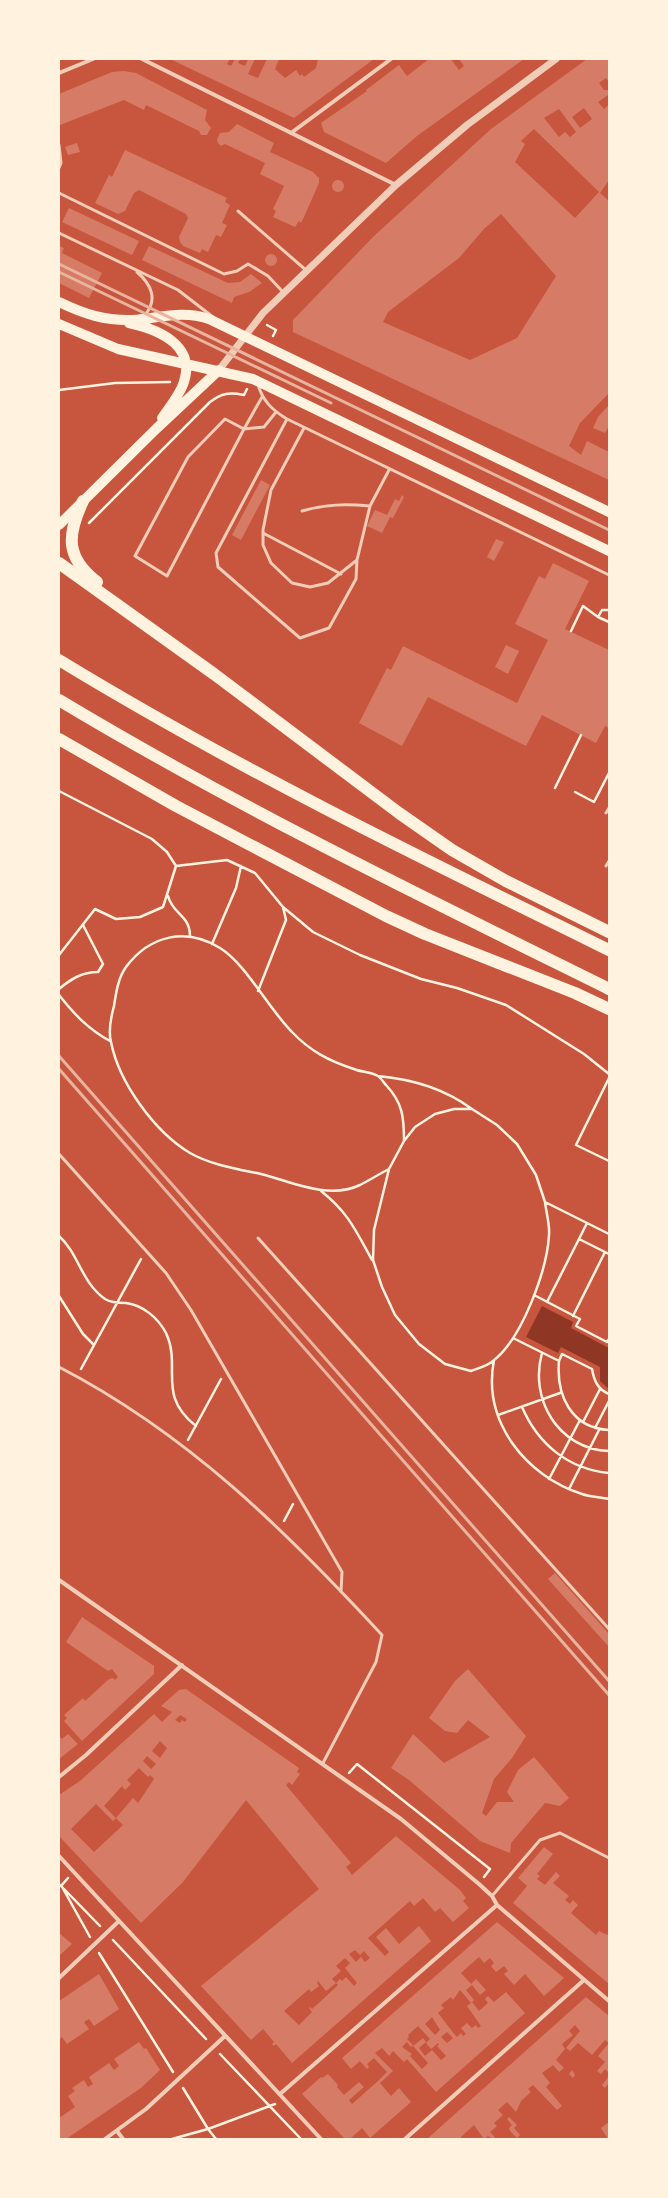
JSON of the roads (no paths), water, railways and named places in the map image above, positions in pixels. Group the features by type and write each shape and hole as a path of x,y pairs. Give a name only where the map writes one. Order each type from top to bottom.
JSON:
{"highway":[{"path":"83,501 73,525 70,538 74,555 83,570 172,637 214,674"},
{"path":"59,563 214,674 415,825 458,854 506,881 609,932"},
{"path":"59,660 149,715 235,762 410,852 609,950"},
{"path":"59,700 196,780 277,823 609,989"},
{"path":"59,739 182,809 392,919 576,994 609,1009"}],"main road":[{"path":"59,302 90,316 160,332 178,346 186,363 182,387 156,429"},
{"path":"112,320 140,319 180,313 203,317 244,335 609,512"},
{"path":"59,324 118,349 247,376 609,551"},
{"path":"59,525 156,429 219,370"}],"street":[{"path":"59,73 93,59"},
{"path":"142,59 396,185"},
{"path":"291,133 391,59"},
{"path":"219,370 244,335 263,313 396,185 467,124 556,59"},
{"path":"59,1580 324,1763 415,1829 492,1896 497,1905 609,2001"},
{"path":"59,1777 86,1755 182,1665"},
{"path":"59,1856 321,2139"},
{"path":"280,2094 497,1905"},
{"path":"59,1978 119,1921"},
{"path":"405,2139 584,1980"},
{"path":"104,2139 146,2109 225,2036"},
{"path":"116,2131 122,2139"}],"lane":[{"path":"59,145 61,163 59,168"},
{"path":"59,193 224,274 237,271 248,264 268,276 284,293"},
{"path":"238,211 307,271"},
{"path":"59,233 178,290 199,304 223,325"},
{"path":"132,268 147,281 152,291 149,309 140,319"},
{"path":"257,381 262,397 276,412 286,419 609,575"},
{"path":"262,397 244,429 167,576 135,556 188,457 226,418 244,429 264,427 276,412"},
{"path":"286,419 216,553 218,567 300,638 329,628 356,579 357,560 370,506 389,470"},
{"path":"304,428 270,490 263,533 263,545 271,563 292,583 310,587 328,583 357,560"},
{"path":"302,511 322,505 343,503 370,506"},
{"path":"263,533 340,574"},
{"path":"606,813 609,808"},
{"path":"606,866 609,861"},
{"path":"59,1154 166,1273 226,1369 342,1572 341,1592"},
{"path":"258,1238 609,1629"},
{"path":"59,1367 78,1376 129,1408 185,1447 237,1489 281,1529 382,1635 376,1662 324,1763"},
{"path":"492,1896 540,1840 560,1833 609,1858"}],"railway":[{"path":"59,264 609,530"},
{"path":"59,272 331,403"},
{"path":"59,1056 609,1681"},
{"path":"59,1069 609,1695"}]}
